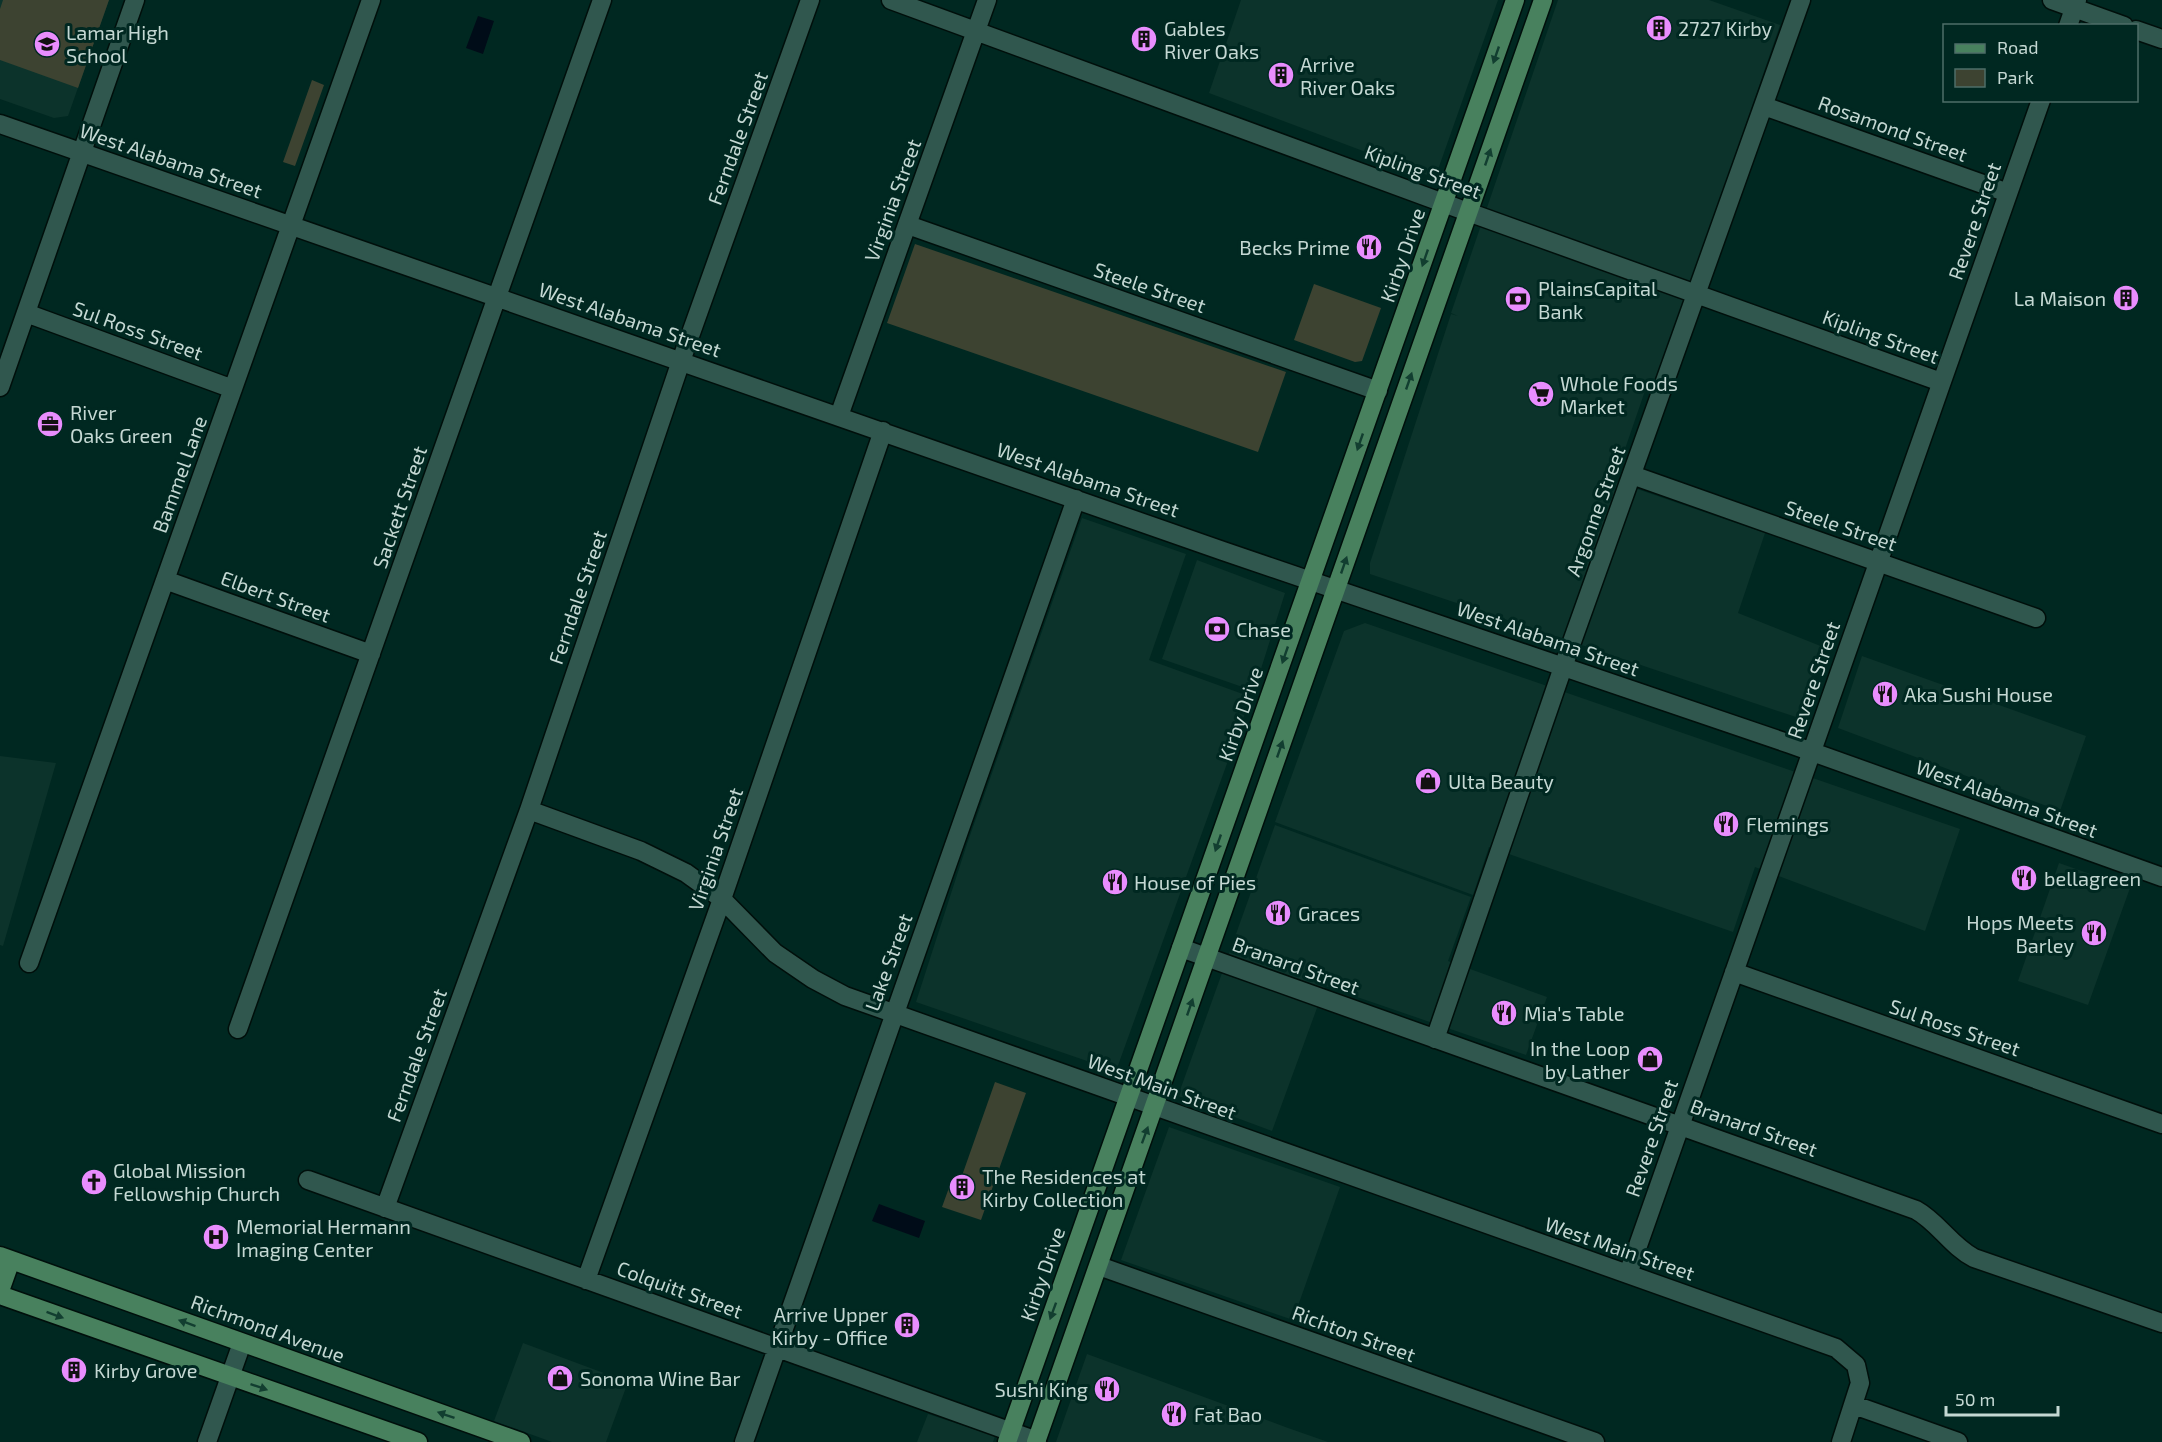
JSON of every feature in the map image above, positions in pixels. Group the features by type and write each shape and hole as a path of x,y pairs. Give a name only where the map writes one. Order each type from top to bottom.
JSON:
{"main road":[{"name":"Kirby Drive","path":"1009,1437 1515,0"},
{"path":"1036,1441 1543,0"},
{"path":"1378,391 1384,406 1389,437"},
{"path":"1235,795 1261,804"},
{"path":"5,1258 0,1293 230,1377 418,1442"},
{"name":"Richmond Avenue","path":"5,1258 242,1343 476,1434 521,1442"}],"street":[{"path":"0,387 135,0"},
{"name":"Bammel Lane","path":"28,963 371,0"},
{"name":"Sackett Street","path":"238,1029 602,0"},
{"name":"Ferndale Street","path":"385,1208 529,810 681,361 810,0"},
{"name":"Kipling Street","path":"891,0 1468,212 1941,382"},
{"name":"Virginia Street","path":"839,416 987,0"},
{"name":"Argonne Street","path":"1435,1039 1563,667 1802,0"},
{"path":"2052,0 2076,4 2120,24"},
{"path":"2069,24 2076,4"},
{"path":"2138,31 2162,39"},
{"name":"Revere Street","path":"1628,1274 2040,102"},
{"name":"Rosamond Street","path":"1764,106 2008,193"},
{"name":"West Alabama Street","path":"0,124 1811,752 2162,877"},
{"name":"Steele Street","path":"908,225 1378,391"},
{"name":"Sul Ross Street","path":"26,313 233,389"},
{"name":"Virginia Street","path":"586,1280 722,899 882,431"},
{"name":"Steele Street","path":"1632,475 2036,618"},
{"name":"Lake Street","path":"744,1442 1076,499"},
{"name":"Elbert Street","path":"165,580 371,654"},
{"name":"West Main Street","path":"529,810 642,851 686,873 722,899 775,953 813,979 845,996 893,1015 1836,1348 1856,1365 1860,1383 1840,1442"},
{"name":"Branard Street","path":"1181,948 1916,1210 1926,1215 1962,1252 1974,1258 2162,1323"},
{"name":"Sul Ross Street","path":"1734,972 2162,1124"},
{"name":"Colquitt Street","path":"308,1180 776,1347 1009,1437 1036,1441"},
{"name":"Richton Street","path":"1099,1266 1595,1442"},
{"path":"207,1442 242,1343"},
{"path":"1854,1405 1958,1442"}],"shaded area":[{"name":"Lamar High School","path":"0,0 109,0 68,116 54,118 0,99"},
{"path":"1241,0 1498,0 1435,178 1209,93"},
{"path":"1558,0 1709,0 1780,25 1657,384 1619,372 1648,382 1614,481 1765,533 1738,613 1823,647 1796,717 1370,574 1370,563 1451,314 1458,316 1451,313"},
{"path":"478,16 494,21 483,54 466,48"},
{"path":"1082,518 1186,554 1149,660 1251,697 1116,1071 916,1002 967,844"},
{"path":"1197,560 1285,593 1254,691 1162,659"},
{"path":"1365,623 1960,829 1925,931 1755,867 1733,932 1489,847 1473,895 1275,822 1344,631"},
{"path":"1862,656 2086,736 2060,811 1838,728"},
{"path":"0,756 56,763 3,946 0,945"},
{"path":"1275,825 1471,897 1448,961 1547,997 1526,1055 1325,986 1272,1131 1178,1096"},
{"path":"2059,863 2130,888 2088,1005 2018,981"},
{"path":"1169,1127 1340,1187 1293,1320 1121,1260"},
{"path":"879,1204 925,1221 919,1238 872,1221"},
{"path":"523,1343 628,1382 606,1442 552,1442 494,1421"},
{"path":"1087,1354 1288,1428 1328,1442 1056,1442"},
{"path":"928,1414 995,1436 993,1442 917,1442"}],"green space":[{"name":"Lamar High School","path":"3,0 109,0 78,88 0,60 0,9"},
{"path":"312,80 324,85 295,166 283,162"},
{"path":"915,244 1286,372 1258,452 887,323"},
{"path":"1314,284 1381,308 1362,361 1355,362 1294,340"},
{"path":"995,1082 1026,1093 981,1220 942,1207 950,1185 958,1187"}],"place":[{"name":"2727 Kirby","path":"1659,28"},
{"name":"Gables River Oaks","path":"1144,39"},
{"name":"Lamar High School","path":"47,44"},
{"name":"Arrive River Oaks","path":"1281,75"},
{"name":"Becks Prime","path":"1369,247"},
{"name":"La Maison","path":"2126,298"},
{"name":"PlainsCapital Bank","path":"1518,299"},
{"name":"Whole Foods Market","path":"1541,394"},
{"name":"River Oaks Green","path":"50,424"},
{"name":"Chase","path":"1217,629"},
{"name":"Aka Sushi House","path":"1885,694"},
{"name":"Ulta Beauty","path":"1428,781"},
{"name":"Flemings","path":"1726,824"},
{"name":"bellagreen","path":"2024,878"},
{"name":"House of Pies","path":"1115,882"},
{"name":"Graces","path":"1278,913"},
{"name":"Hops Meets Barley","path":"2094,933"},
{"name":"Mia's Table","path":"1504,1013"},
{"name":"In the Loop by Lather","path":"1650,1059"},
{"name":"Global Mission Fellowship Church","path":"94,1182"},
{"name":"The Residences at Kirby Collection","path":"962,1187"},
{"name":"Memorial Hermann Imaging Center","path":"216,1237"},
{"name":"Arrive Upper Kirby - Office","path":"907,1325"},
{"name":"Kirby Grove","path":"74,1370"},
{"name":"Sonoma Wine Bar","path":"560,1378"},
{"name":"Sushi King","path":"1107,1389"},
{"name":"Fat Bao","path":"1174,1414"}]}
